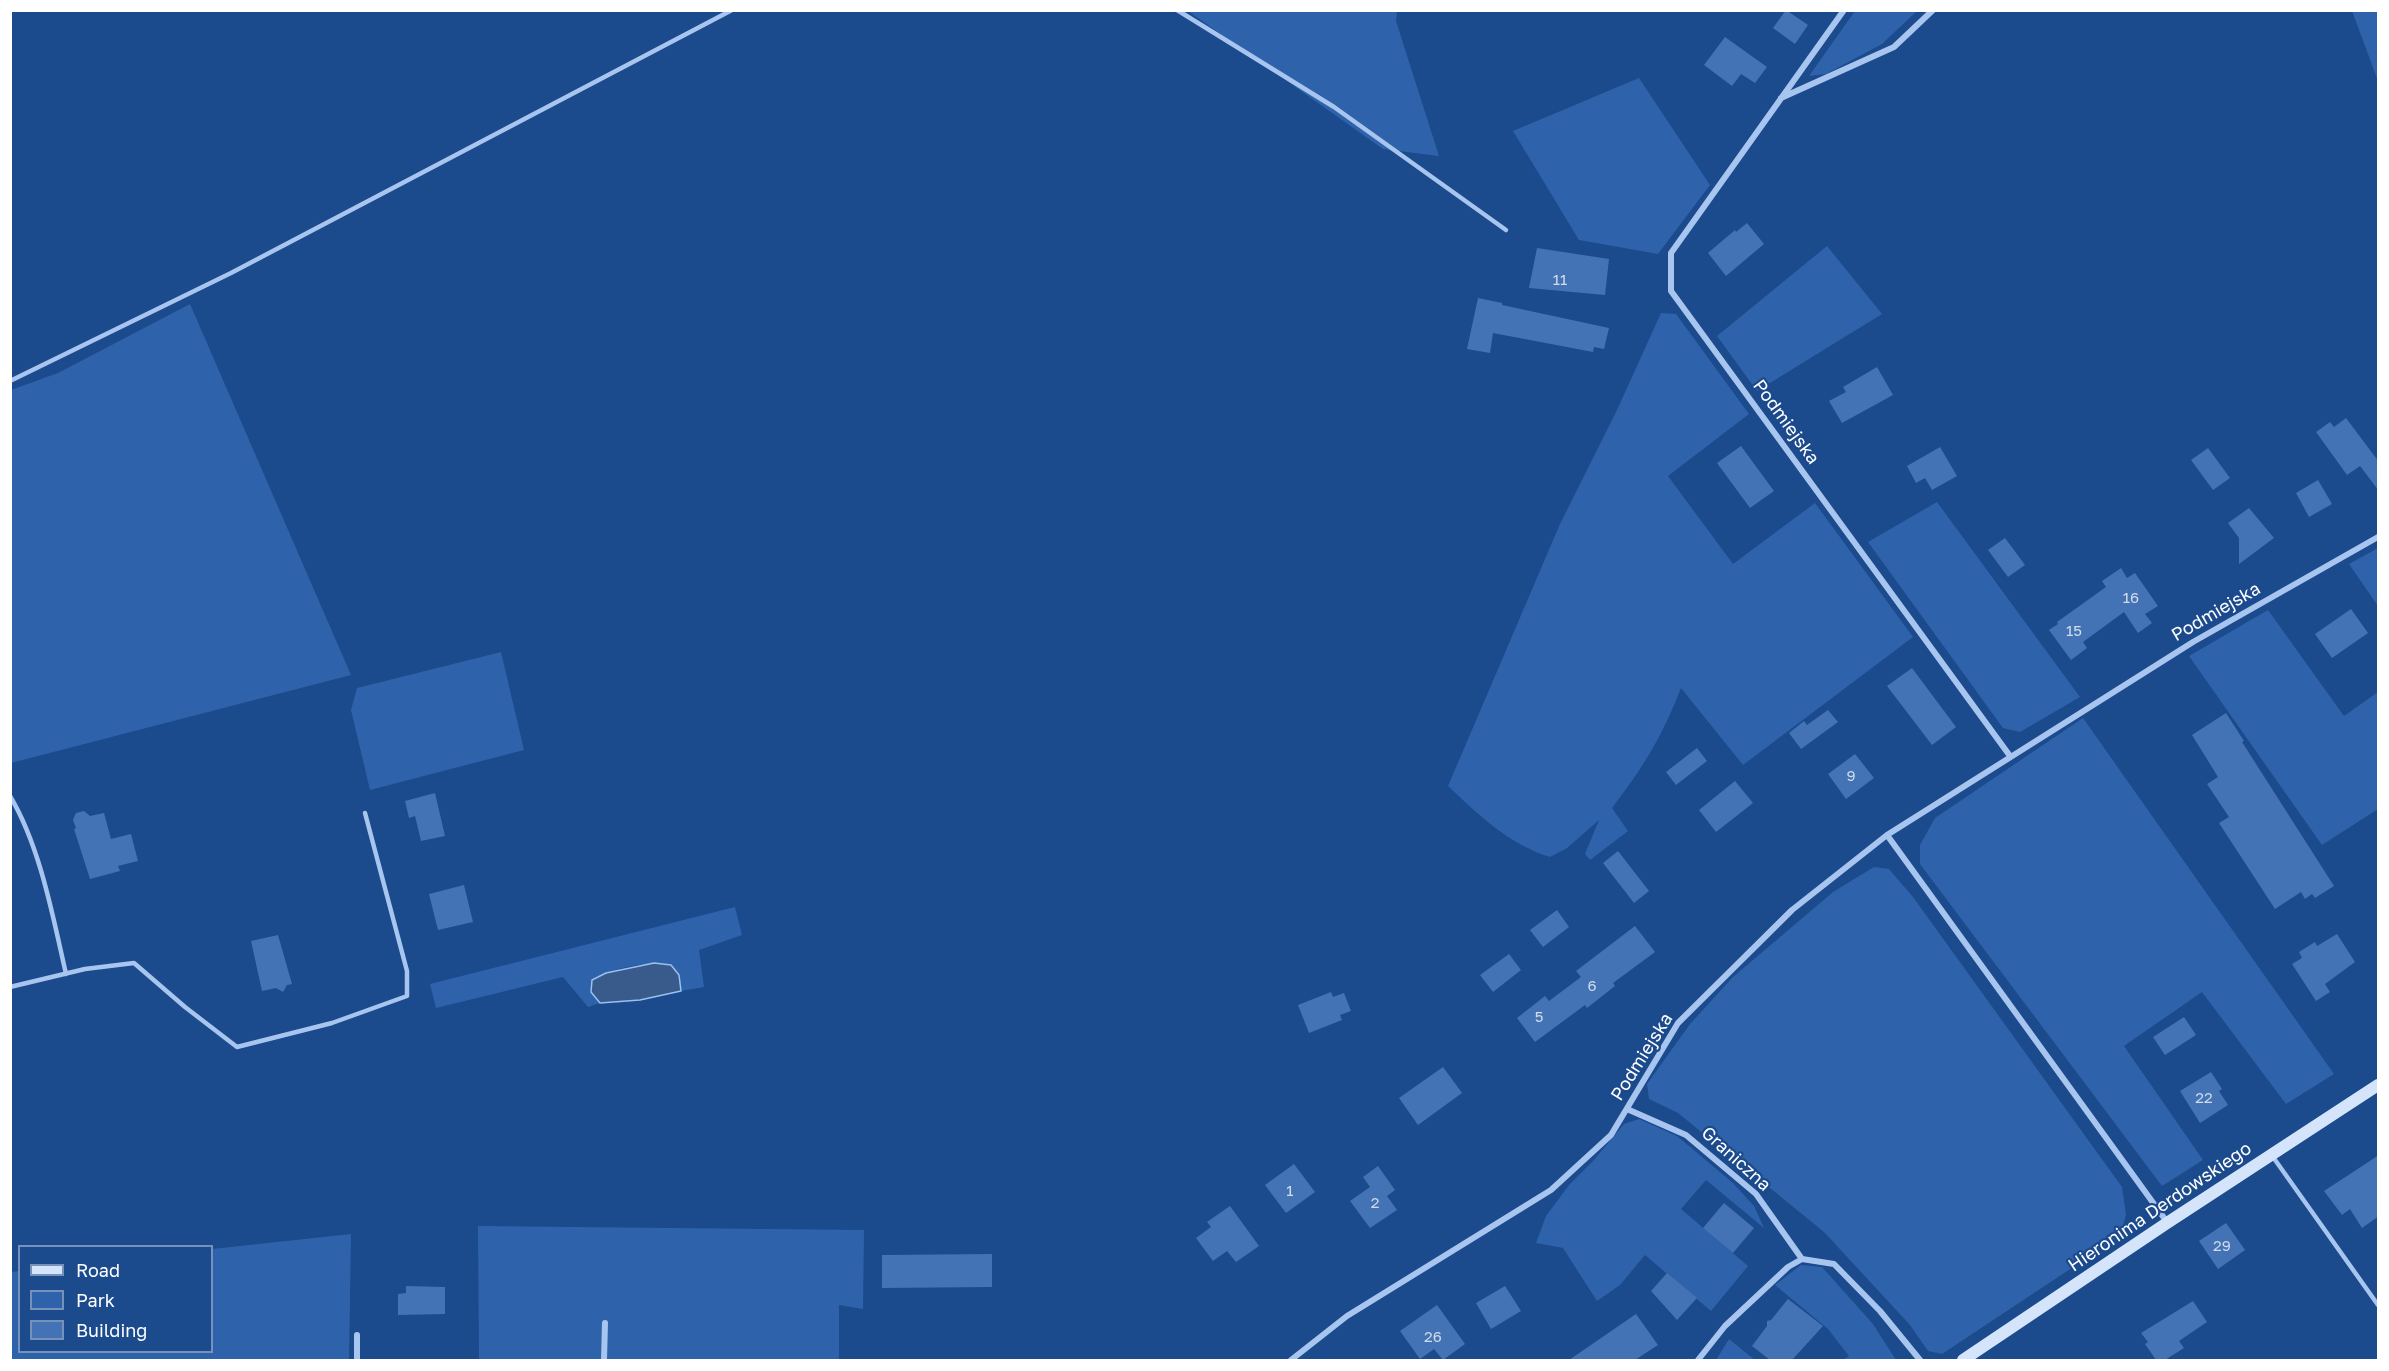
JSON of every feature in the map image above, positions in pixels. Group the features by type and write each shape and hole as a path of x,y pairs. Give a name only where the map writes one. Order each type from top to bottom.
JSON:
{"street":[{"name":"Podmiejska","path":"1844,10 1671,253 1671,291 2010,756"},
{"name":"Podmiejska","path":"1781,98 1894,46 1933,10"},
{"name":"Podmiejska","path":"1291,1360 1347,1316 1551,1190 1611,1135 1678,1023 1792,910 1887,835 2193,642 2379,537"},
{"path":"1887,835 2168,1223"},
{"name":"Hieronima Derdowskiego","path":"1963,1360 2379,1085"},
{"name":"Graniczna","path":"1627,1108 1686,1135 1756,1194 1802,1259"},
{"path":"1698,1360 1725,1326 1788,1267 1802,1259 1834,1264 1880,1311 1920,1360"},
{"path":"604,1360 605,1323"},
{"path":"357,1335 357,1360"}],"lane":[{"path":"10,381 231,273 732,10"},
{"path":"1177,10 1334,107 1506,230"},
{"path":"10,796 23,817 49,901 66,974"},
{"path":"10,987 84,969 134,963 184,1007 237,1047 332,1023 407,996 407,971 366,813"},
{"path":"2271,1155 2379,1305"}],"green space":[{"path":"1188,11 1397,11 1396,21 1439,156 1383,149"},
{"path":"1855,11 1917,11 1882,44 1826,74 1809,76"},
{"path":"2352,11 2378,11 2378,81"},
{"path":"1639,78 1710,185 1658,254 1579,240 1513,131"},
{"path":"1827,246 1882,314 1757,391 1717,336"},
{"path":"190,304 351,675 11,763 11,390 58,373"},
{"path":"1661,313 1676,314 1749,414 1668,476 1733,564 1815,503 1913,637 1743,765 1681,688 1651,751 1612,808 1628,831 1590,860 1585,854 1599,820 1567,848 1550,857 1521,844 1495,828 1448,786 1560,524 1617,410"},
{"path":"1937,502 2080,697 2020,732 2003,728 1868,542"},
{"path":"2378,548 2378,606 2349,564"},
{"path":"2268,610 2344,716 2378,692 2378,809 2322,845 2189,656"},
{"path":"501,652 524,750 370,790 351,710 357,688"},
{"path":"2083,718 2334,1074 2286,1104 2202,992 2124,1046 2203,1160 2162,1186 1920,864 1920,845 1935,818"},
{"path":"1874,867 1889,869 1913,897 2122,1187 2126,1215 2120,1236 1942,1354 1928,1351 1910,1325 1824,1232 1678,1113 1649,1099 1647,1084 1690,1024 1733,977 1833,892"},
{"path":"735,907 742,935 699,950 704,987 681,991 679,975 671,965 651,964 621,969 592,979 591,992 600,1003 588,1007 563,977 436,1008 430,984"},
{"path":"1639,1119 1677,1136 1733,1183 1754,1206 1764,1228 1706,1180 1681,1209 1748,1266 1711,1311 1645,1255 1620,1285 1597,1301 1563,1248 1536,1243 1546,1216 1569,1185 1594,1160 1624,1124"},
{"path":"478,1226 864,1230 863,1309 839,1305 839,1360 376,1360 479,1359"},
{"path":"351,1234 349,1360 11,1360 11,1272 18,1271 18,1353 213,1353 213,1249"},
{"path":"1801,1265 1822,1267 1873,1324 1896,1360 1843,1360 1849,1356 1828,1329 1775,1285"},
{"path":"1729,1339 1755,1360 1716,1360"}],"shaded area":[{"path":"654,963 671,965 679,975 681,991 640,1000 600,1003 591,992 592,980 606,973"}],"building":[{"path":"1786,10 1808,25 1795,44 1773,28"},
{"path":"1725,37 1767,67 1755,83 1741,74 1732,86 1704,65"},
{"path":"1747,223 1764,244 1726,276 1708,253"},
{"path":"1537,248 1609,259 1605,295 1529,288"},
{"path":"1478,298 1609,328 1604,349 1594,347 1593,352 1493,333 1490,353 1467,349"},
{"path":"1877,367 1893,395 1842,423 1829,401 1846,392 1843,387"},
{"path":"2346,418 2379,462 2379,491 2360,466 2347,475 2316,432 2330,422 2334,427"},
{"path":"1741,446 1774,491 1750,508 1717,463"},
{"path":"1940,447 1957,476 1932,490 1925,478 1916,483 1907,466"},
{"path":"2208,448 2230,478 2213,490 2191,460"},
{"path":"2318,480 2332,504 2309,517 2296,493"},
{"path":"2249,508 2274,538 2239,564 2239,538 2228,523"},
{"path":"2005,538 2025,565 2008,577 1988,550"},
{"path":"2121,568 2127,578 2135,573 2158,606 2145,614 2152,623 2138,633 2124,612 2083,642 2087,648 2071,660 2049,630 2106,587 2102,581"},
{"path":"2351,609 2368,633 2332,658 2315,634"},
{"path":"1912,668 1956,727 1932,745 1887,686"},
{"path":"1828,710 1838,722 1801,749 1789,733 1804,721 1807,725"},
{"path":"2226,713 2334,886 2315,898 2312,894 2305,899 2301,892 2275,909 2219,823 2229,817 2207,784 2218,777 2192,735"},
{"path":"1697,748 1707,761 1676,785 1666,772"},
{"path":"1855,754 1874,778 1846,799 1828,774"},
{"path":"1735,781 1753,803 1716,832 1699,810"},
{"path":"435,793 445,836 421,841 415,816 409,818 405,801"},
{"path":"84,811 90,816 104,813 111,839 131,834 138,861 118,866 120,871 90,879 73,820 76,813"},
{"path":"1618,851 1649,891 1634,903 1603,863"},
{"path":"464,885 473,922 438,930 429,894"},
{"path":"1557,910 1569,927 1543,947 1530,930"},
{"path":"1635,926 1655,952 1613,983 1615,986 1587,1008 1585,1005 1535,1042 1517,1018 1545,996 1549,1001 1581,977 1576,971"},
{"path":"2337,934 2355,962 2325,984 2330,992 2316,1001 2292,964 2302,958 2299,952 2315,942 2317,946"},
{"path":"278,935 292,984 287,985 283,992 276,988 262,991 251,941"},
{"path":"1509,954 1521,970 1493,992 1480,975"},
{"path":"1331,992 1333,997 1344,993 1351,1011 1340,1015 1342,1020 1309,1033 1298,1005"},
{"path":"2184,1017 2196,1035 2165,1055 2153,1037"},
{"path":"1443,1067 1462,1093 1418,1125 1399,1098"},
{"path":"2211,1072 2222,1089 2219,1091 2228,1105 2200,1123 2180,1091"},
{"path":"2379,1155 2379,1216 2362,1228 2350,1209 2342,1215 2324,1191"},
{"path":"1294,1164 1315,1192 1286,1213 1265,1185"},
{"path":"1378,1166 1395,1190 1387,1196 1397,1210 1370,1228 1350,1201 1370,1187 1363,1177"},
{"path":"1724,1203 1754,1228 1733,1253 1703,1228"},
{"path":"1230,1206 1259,1246 1236,1262 1227,1251 1213,1261 1196,1238 1211,1227 1207,1222"},
{"path":"2226,1223 2245,1250 2218,1269 2199,1241"},
{"path":"992,1254 992,1287 882,1288 882,1255"},
{"path":"1667,1273 1697,1298 1677,1320 1651,1291"},
{"path":"406,1286 445,1287 445,1314 398,1315 398,1294 406,1293"},
{"path":"1505,1286 1521,1311 1491,1329 1476,1303"},
{"path":"1788,1299 1823,1326 1792,1360 1770,1360 1752,1346 1767,1326 1767,1321 1771,1320"},
{"path":"2193,1301 2207,1322 2179,1341 2184,1348 2165,1360 2156,1360 2145,1344 2148,1342 2141,1333"},
{"path":"1437,1305 1465,1344 1443,1360 1434,1349 1420,1359 1400,1331"},
{"path":"1636,1314 1658,1345 1635,1360 1569,1360"}]}
